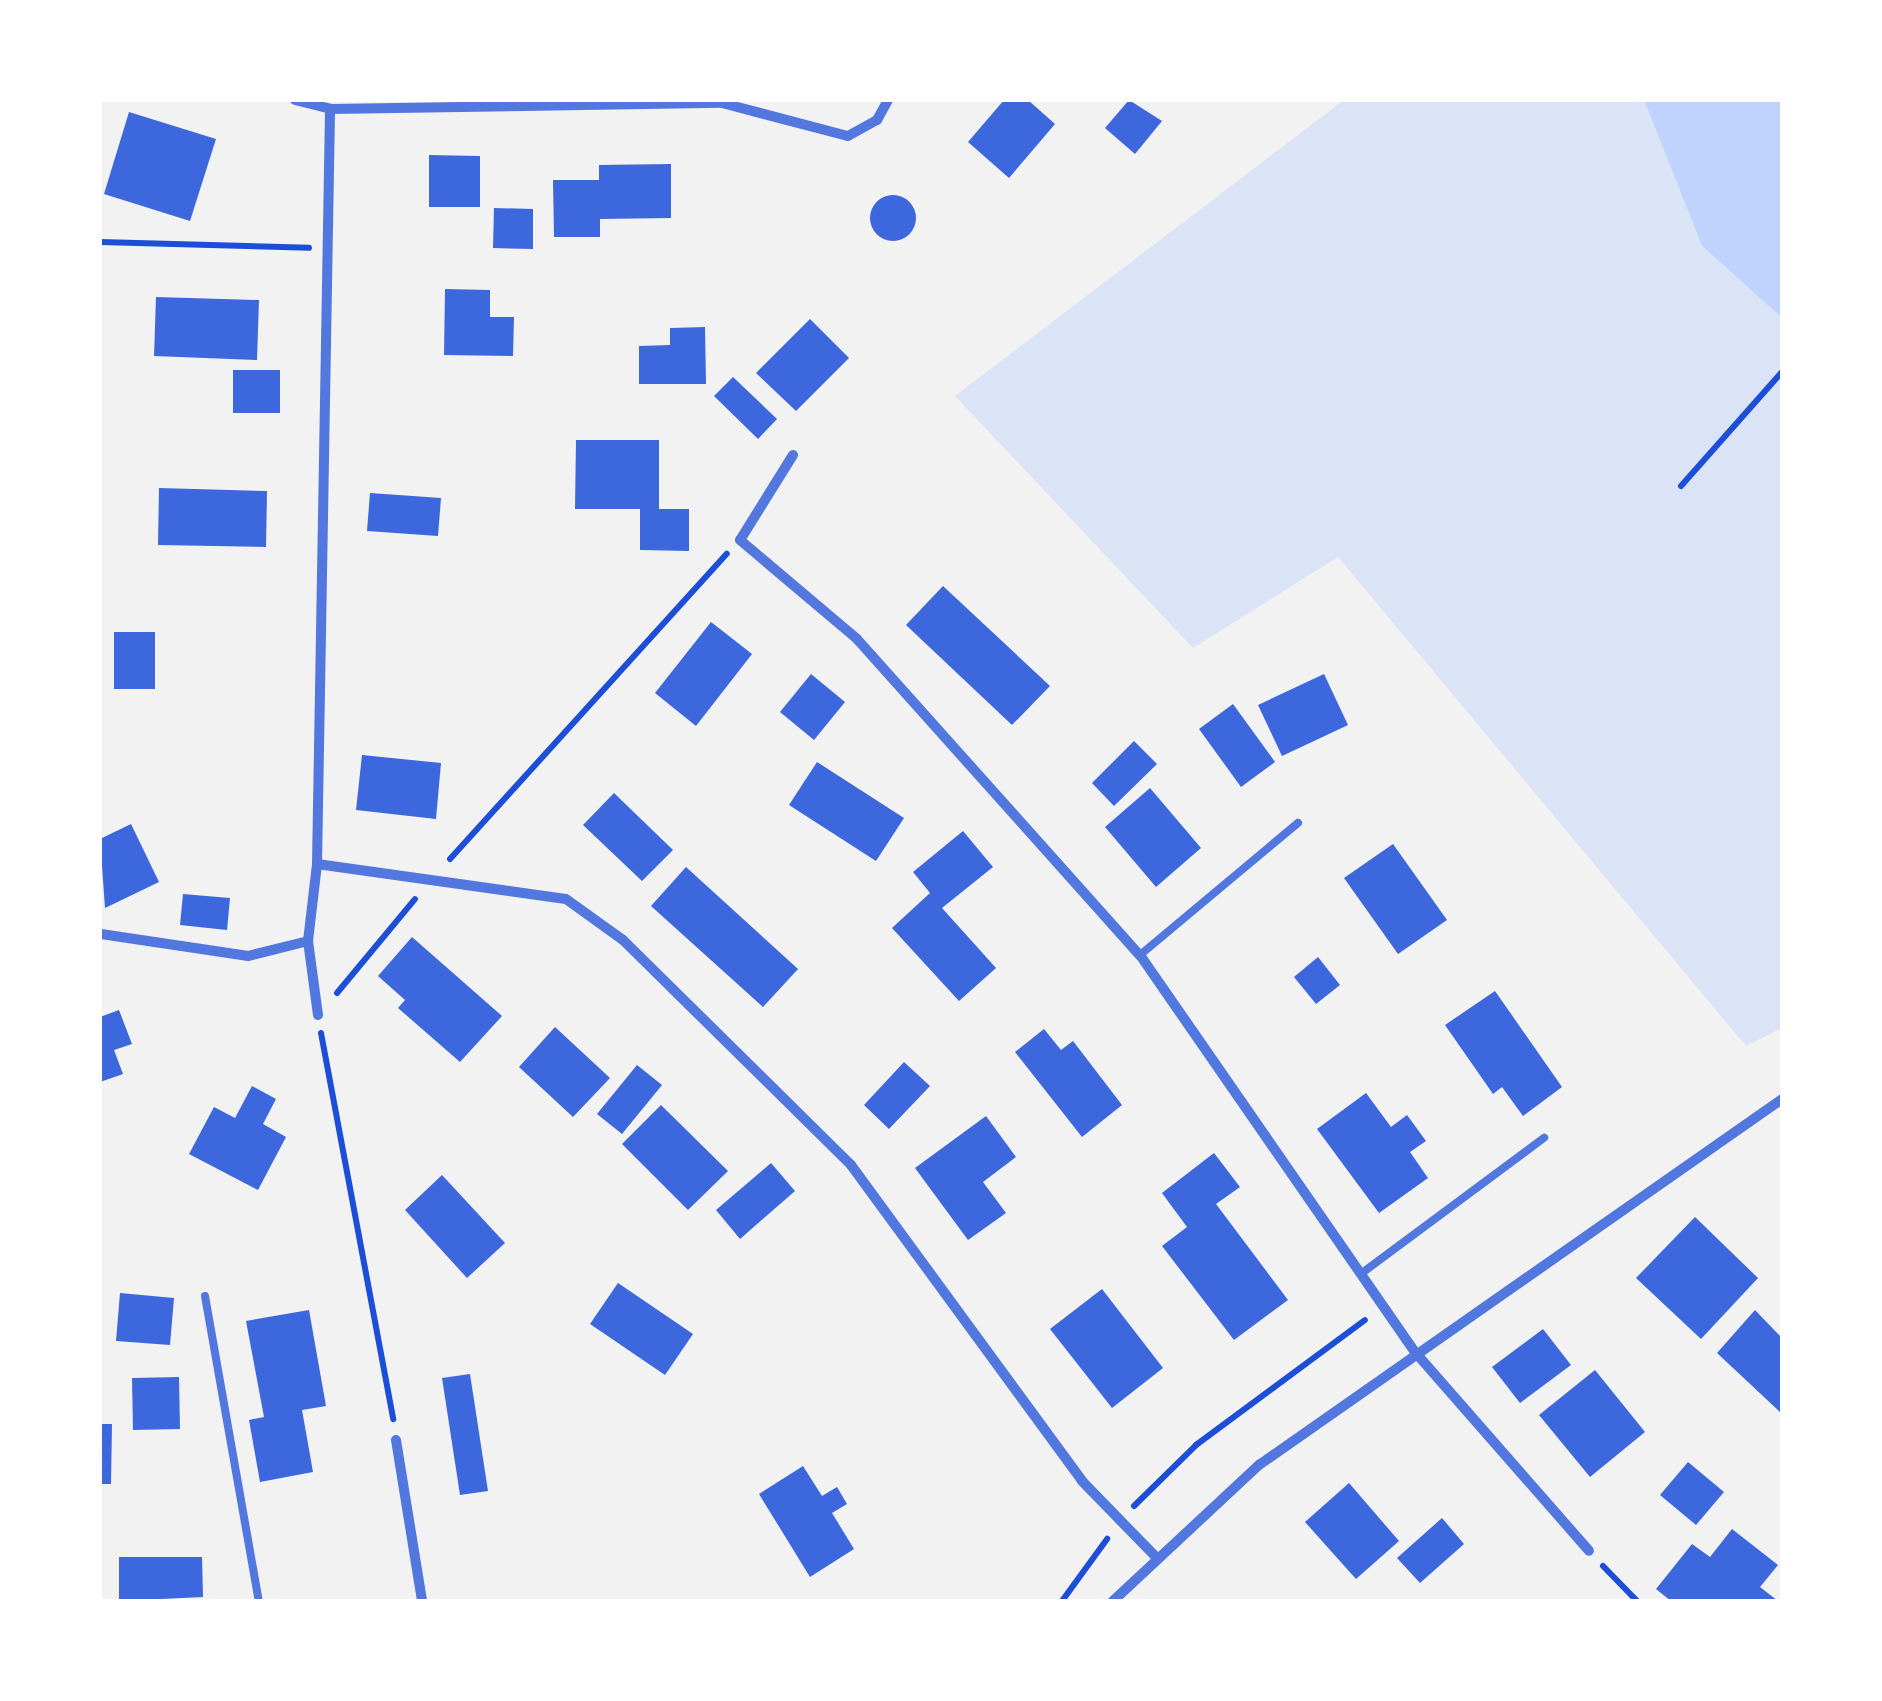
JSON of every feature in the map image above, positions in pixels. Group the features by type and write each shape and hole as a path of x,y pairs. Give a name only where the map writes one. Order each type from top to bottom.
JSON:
{"street":[{"path":"295,100 330,110 722,103 848,136 877,120 888,100"},
{"path":"318,1015 308,941 316,864 330,110"},
{"path":"792,456 740,540 857,639 1140,954 1366,1270 1415,1352 1589,1551"},
{"path":"316,864 566,900 623,940 851,1166 1082,1482 1122,1518 1154,1555"},
{"path":"102,934 248,956 308,941"},
{"path":"1113,1601 1154,1555 1415,1352 1782,1099"},
{"path":"396,1440 422,1601"}],"lane":[{"path":"1140,954 1298,823"},
{"path":"1366,1270 1544,1138"},
{"path":"205,1296 259,1601"}],"path":[{"path":"100,242 328,249"},
{"path":"1681,486 1782,372"},
{"path":"396,1440 318,1015 432,879 740,540"},
{"path":"1062,1601 1122,1518 1196,1445 1386,1304"},
{"path":"1589,1551 1637,1601"}],"shaded area":[{"path":"1344,100 1644,100 1702,246 1782,318 1782,1028 1746,1046 1338,557 1193,648 955,396"}],"water":[{"path":"1644,100 1782,100 1782,318 1702,246"}],"building":[{"path":"1004,100 1028,100 1055,124 1009,178 968,142"},
{"path":"1129,100 1162,121 1135,154 1105,128"},
{"path":"129,112 216,139 190,221 104,194"},
{"path":"429,155 480,156 480,207 429,207"},
{"path":"671,164 671,218 600,219 600,237 554,237 553,180 599,180 599,165"},
{"path":"893,195 910,201 916,218 910,235 893,241 876,235 870,218 876,201"},
{"path":"494,208 533,209 533,249 493,248"},
{"path":"445,289 490,290 490,317 514,317 513,356 444,355"},
{"path":"156,297 259,300 257,360 154,356"},
{"path":"810,319 849,358 796,411 756,373"},
{"path":"705,327 706,384 639,384 639,346 670,345 670,328"},
{"path":"233,370 280,370 280,413 233,413"},
{"path":"733,377 777,419 758,439 714,396"},
{"path":"576,440 659,440 659,509 689,509 689,551 640,550 640,509 575,509"},
{"path":"159,488 267,491 266,547 158,545"},
{"path":"370,493 441,498 438,536 367,531"},
{"path":"943,586 1050,686 1012,725 906,625"},
{"path":"711,622 752,654 696,726 655,693"},
{"path":"114,632 155,632 155,689 114,689"},
{"path":"811,674 845,702 814,740 780,712"},
{"path":"1324,674 1348,725 1282,756 1258,705"},
{"path":"1233,704 1275,762 1241,787 1199,729"},
{"path":"1134,741 1157,764 1114,806 1092,783"},
{"path":"362,755 441,763 436,819 356,810"},
{"path":"817,762 904,818 876,861 789,805"},
{"path":"1150,788 1201,848 1156,887 1105,827"},
{"path":"614,793 673,850 642,881 583,825"},
{"path":"131,824 159,882 105,908 100,839"},
{"path":"963,831 993,867 942,908 996,968 959,1001 892,928 930,893 913,872"},
{"path":"1393,844 1447,920 1398,954 1344,878"},
{"path":"686,867 798,969 763,1007 651,906"},
{"path":"183,894 230,898 227,930 180,925"},
{"path":"412,937 502,1016 460,1062 398,1008 405,1000 378,976"},
{"path":"1318,957 1340,985 1316,1004 1294,977"},
{"path":"1495,991 1562,1087 1523,1116 1502,1087 1493,1094 1445,1025"},
{"path":"119,1010 132,1044 114,1050 123,1074 100,1082 100,1017"},
{"path":"555,1027 610,1078 573,1117 519,1067"},
{"path":"1044,1029 1061,1050 1073,1041 1122,1105 1082,1137 1015,1052"},
{"path":"904,1062 930,1086 889,1129 864,1105"},
{"path":"637,1065 662,1085 622,1134 597,1114"},
{"path":"252,1086 276,1099 263,1124 286,1137 258,1190 189,1154 214,1107 235,1118"},
{"path":"1366,1093 1391,1127 1407,1115 1426,1141 1410,1152 1428,1178 1379,1213 1317,1129"},
{"path":"661,1105 728,1171 688,1210 622,1144"},
{"path":"986,1116 1016,1157 983,1182 1006,1213 968,1240 915,1168"},
{"path":"1214,1153 1240,1187 1216,1204 1288,1300 1234,1340 1162,1246 1187,1227 1162,1193"},
{"path":"771,1163 795,1191 740,1239 716,1210"},
{"path":"442,1175 505,1243 467,1278 405,1210"},
{"path":"1695,1217 1758,1278 1701,1339 1636,1278"},
{"path":"618,1283 693,1334 665,1375 590,1324"},
{"path":"1102,1289 1163,1368 1112,1408 1050,1329"},
{"path":"120,1293 174,1298 170,1345 116,1341"},
{"path":"309,1310 326,1406 302,1410 313,1472 260,1482 249,1420 264,1417 246,1321"},
{"path":"1755,1310 1782,1338 1782,1414 1717,1353"},
{"path":"1543,1329 1571,1365 1520,1403 1492,1367"},
{"path":"1595,1370 1645,1432 1590,1477 1539,1415"},
{"path":"470,1374 488,1491 460,1495 442,1378"},
{"path":"179,1377 180,1429 133,1430 132,1378"},
{"path":"100,1424 112,1424 111,1484 100,1484"},
{"path":"1688,1462 1724,1492 1696,1525 1660,1495"},
{"path":"803,1466 822,1496 837,1487 847,1504 832,1513 854,1549 810,1577 759,1494"},
{"path":"1349,1483 1399,1541 1356,1579 1305,1522"},
{"path":"1442,1518 1464,1544 1420,1583 1397,1558"},
{"path":"1732,1529 1778,1565 1760,1587 1778,1601 1671,1601 1656,1589 1692,1544 1710,1557"},
{"path":"119,1557 202,1557 203,1597 119,1601"}]}
